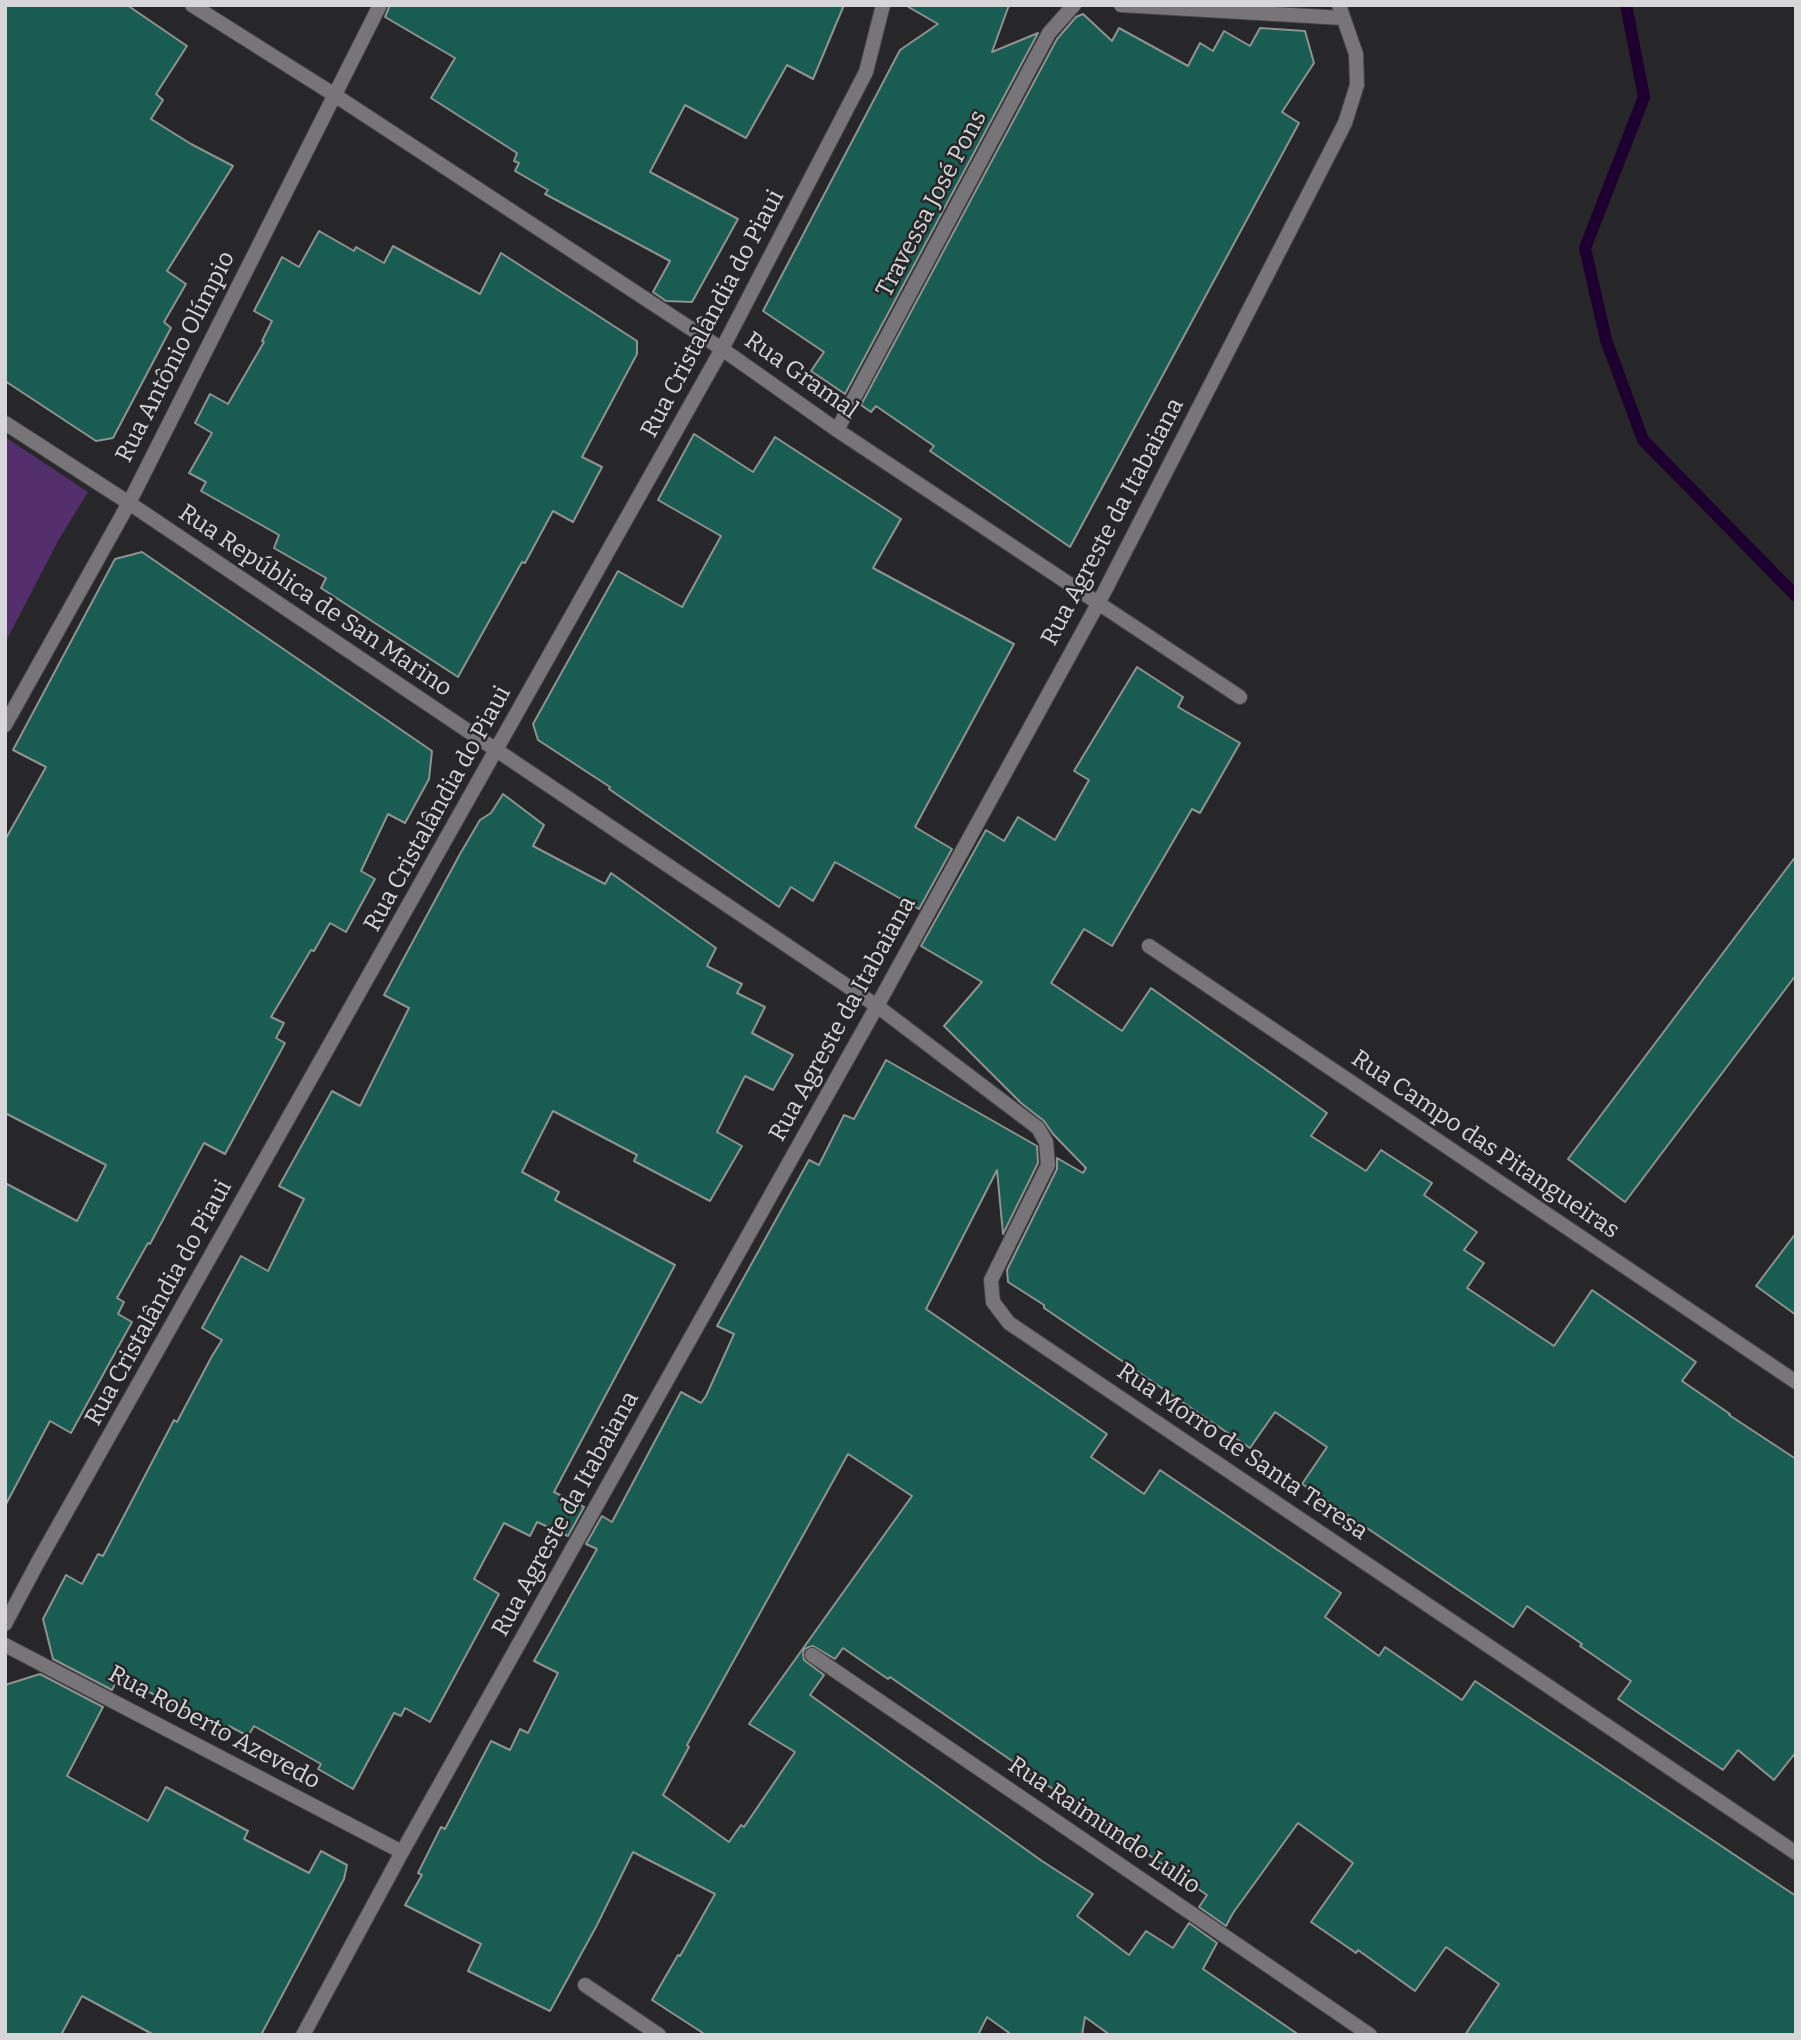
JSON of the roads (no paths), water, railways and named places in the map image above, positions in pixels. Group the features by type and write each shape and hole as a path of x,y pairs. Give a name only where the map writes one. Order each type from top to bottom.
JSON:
{"street":[{"name":"Rua Gramal","path":"192,5 333,94 722,349 837,430 1240,697"},
{"name":"Rua Antônio Olímpio","path":"5,725 129,503 380,5"},
{"name":"Rua Cristalândia do Piaui","path":"5,1623 722,349 866,72 883,5"},
{"name":"Travessa José Pons","path":"837,430 1049,33 1074,5"},
{"path":"1121,5 1341,12"},
{"name":"Rua Agreste da Itabaiana","path":"303,2035 402,1852 877,1006 1099,602 1345,123 1357,85 1356,54 1341,12"},
{"name":"Rua República de San Marino","path":"5,424 129,503 877,1006"},
{"name":"Rua Campo das Pitangueiras","path":"1149,946 1796,1382"},
{"name":"Rua Morro de Santa Teresa","path":"877,1006 1038,1128 1046,1142 1048,1165 991,1280 993,1302 1009,1323 1796,1853"},
{"name":"Rua Roberto Azevedo","path":"5,1644 402,1852"},
{"name":"Rua Raimundo Lulio","path":"812,1655 1370,2035"},
{"path":"585,1985 659,2035"}],"waterway":[{"path":"1626,5 1644,97 1585,248 1606,340 1643,440 1796,596"}]}
